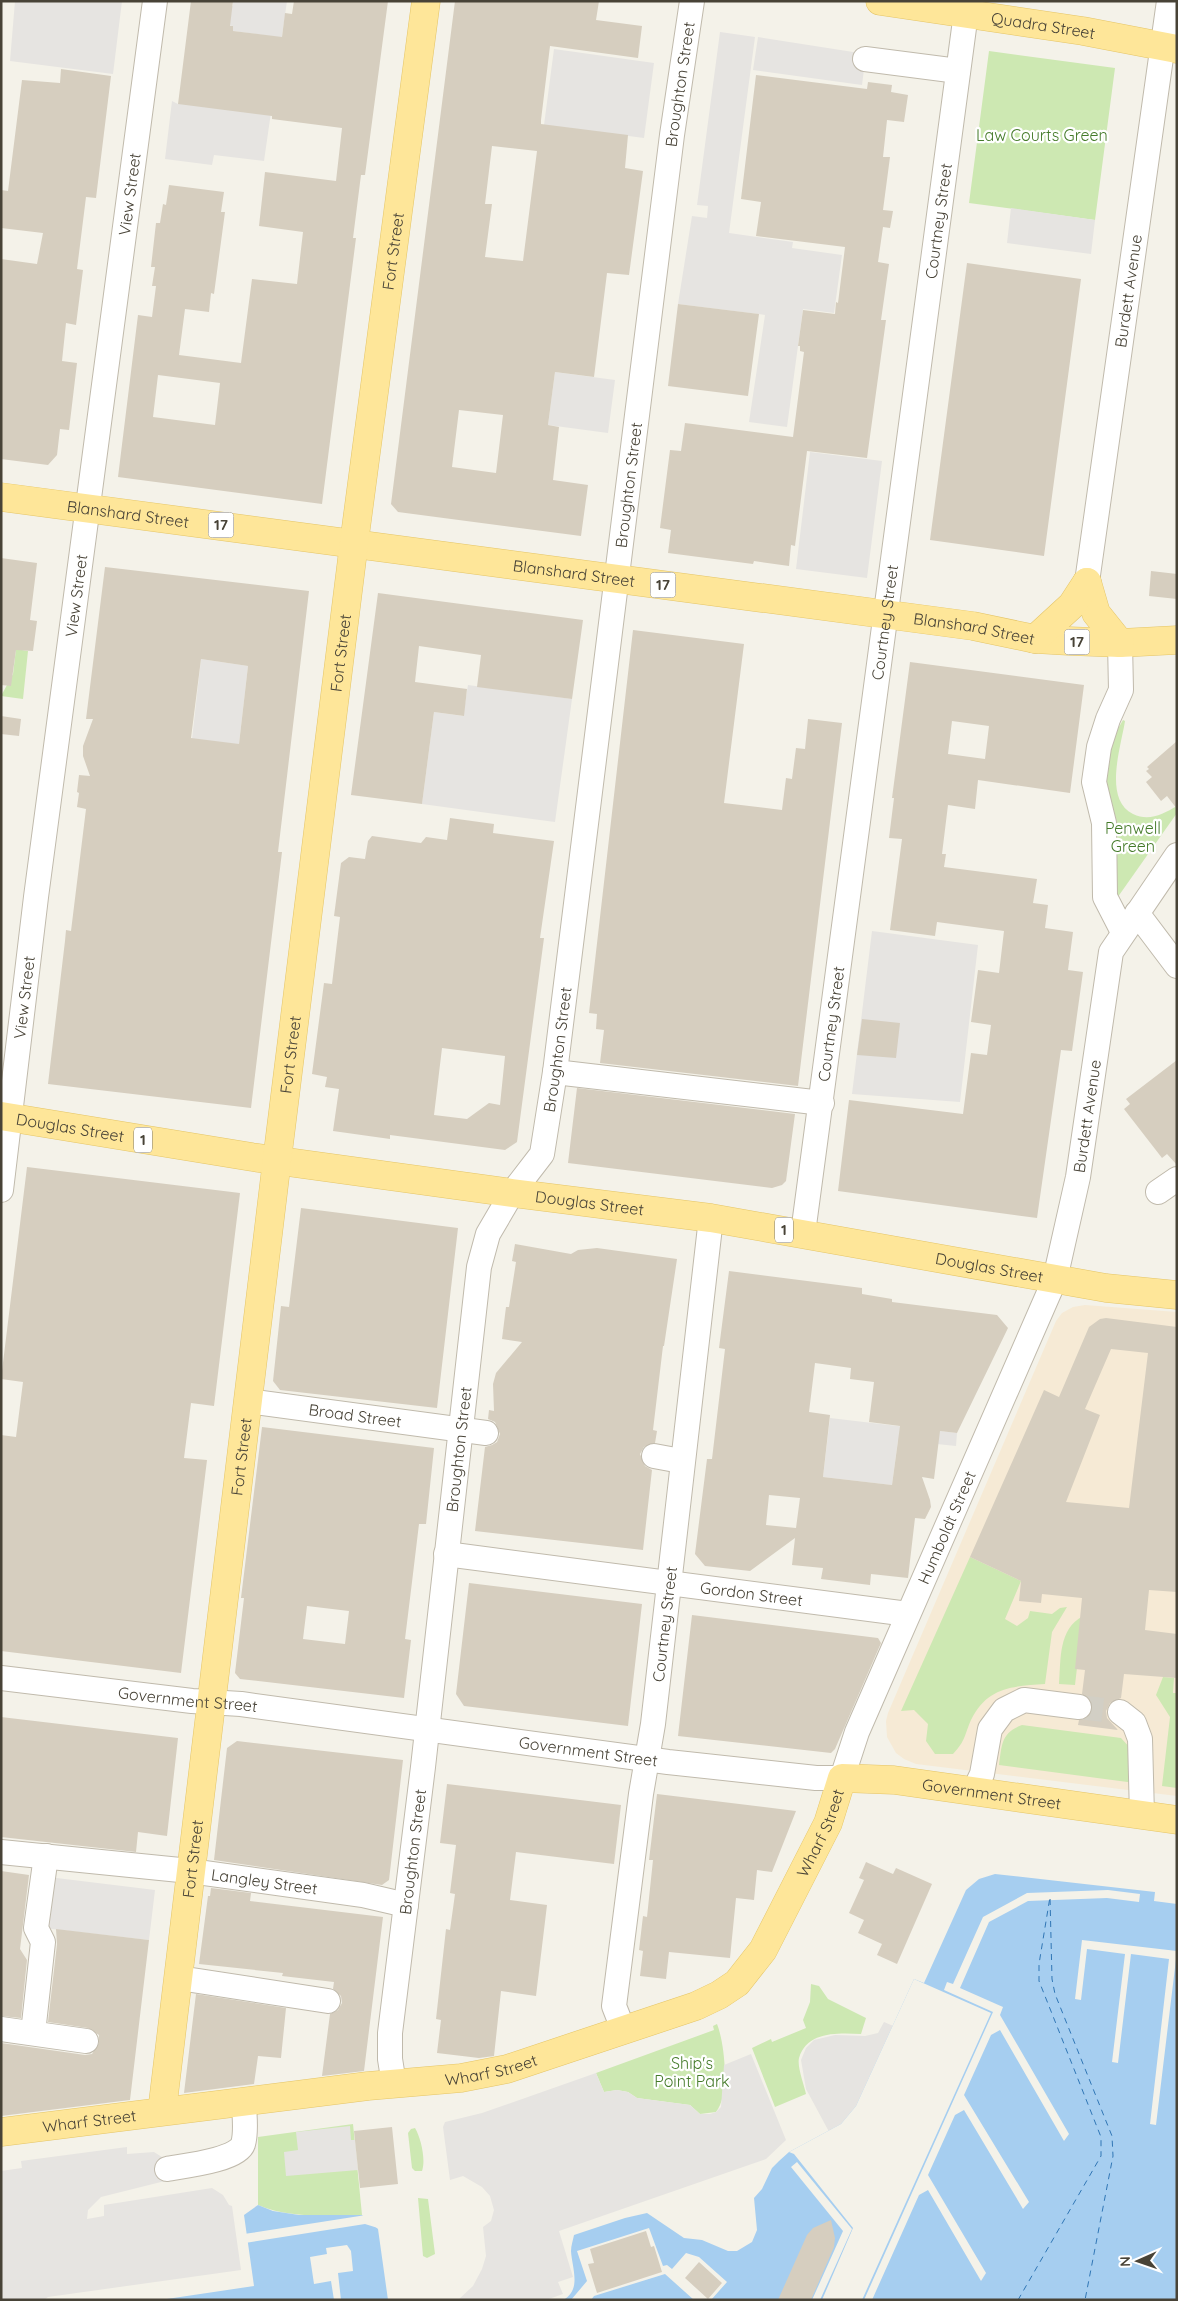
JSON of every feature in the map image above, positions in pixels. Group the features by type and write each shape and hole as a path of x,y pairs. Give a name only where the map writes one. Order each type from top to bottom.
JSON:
{"main road":[{"name":"Fort Street","path":"162,2111 354,543 426,1"},
{"name":"Quadra Street","path":"880,1 966,13 1170,48"},
{"name":"Blanshard Street","path":"1,497 886,614 973,626 1034,639 1120,643 1177,640"},
{"path":"1034,639 1072,606 1087,582"},
{"path":"1087,582 1096,613 1120,643"},
{"name":"Douglas Street","path":"6,1117 277,1160 512,1193 710,1218 804,1233 1106,1288 1177,1295"},
{"name":"Government Street","path":"842,1778 894,1780 1177,1820"},
{"name":"Wharf Street","path":"1,2132 162,2111 461,2078 507,2069 696,2006 719,1996 737,1983 763,1950 828,1823 842,1778"}],"street":[{"name":"View Street","path":"1,1190 6,1117 155,1"},
{"name":"Broughton Street","path":"394,2084 390,2058 390,2033 462,1430 479,1267 488,1234 512,1193 542,1154 556,1072 678,90 692,1"},
{"name":"Burdett Avenue","path":"1087,582 1170,48 1169,1"},
{"name":"Courtney Street","path":"804,1233 966,13"},
{"path":"865,59 958,71"},
{"path":"1117,942 1105,897 1104,823 1094,782 1099,747 1108,719 1121,690 1120,643"},
{"path":"1117,942 1177,855"},
{"path":"1136,913 1177,966"},
{"name":"Burdett Avenue","path":"1055,1279 1078,1177 1117,942"},
{"path":"556,1072 822,1103"},
{"path":"1158,1192 1177,1179"},
{"name":"Courtney Street","path":"624,2029 614,2006 647,1759 710,1218"},
{"name":"Humboldt Street","path":"842,1778 857,1732 1055,1279"},
{"name":"Broad Street","path":"248,1400 486,1434"},
{"path":"654,1456 681,1461"},
{"name":"Gordon Street","path":"446,1554 908,1614"},
{"name":"Government Street","path":"1,1678 241,1704 647,1759 816,1778 842,1778"},
{"path":"974,1791 982,1774 990,1729 1004,1710 1024,1700 1079,1707"},
{"path":"1120,1712 1134,1723 1140,1739 1142,1816"},
{"name":"Langley Street","path":"1,1852 190,1871 364,1895 406,1905"},
{"path":"33,2033 42,1942 36,1928 46,1856"},
{"path":"179,1978 328,2001"},
{"path":"1,2030 86,2041"},
{"path":"167,2169 226,2157 239,2151 243,2146 244,2138 244,2102"}],"shaded area":[{"path":"15,1 122,1 113,74 10,61"},
{"path":"233,1 287,1 264,161 214,155 212,165 165,159 172,101 178,104 263,35 233,31 233,26 224,25 226,5 233,6"},
{"path":"720,32 755,37 729,233 793,242 792,248 842,255 834,313 803,309 787,427 749,422 765,315 678,304 692,216 707,218 708,206 697,205"},
{"path":"758,37 866,54 862,85 753,70"},
{"path":"554,49 654,63 644,138 544,125"},
{"path":"1011,208 1095,220 1091,254 1007,243"},
{"path":"555,372 615,380 608,433 548,425"},
{"path":"810,452 882,461 867,578 796,569"},
{"path":"201,659 248,666 239,744 187,784"},
{"path":"468,685 572,699 555,822 422,804 434,712 463,716"},
{"path":"872,931 978,945 960,1102 852,1094"},
{"path":"1085,1305 1177,1312 1177,1796 916,1764 896,1753 887,1737 886,1721 888,1713 1056,1321 1062,1313 1073,1307"},
{"path":"830,1418 957,1433 956,1446 898,1440 892,1485 823,1477"},
{"path":"32,1875 155,1890 149,1940 26,1926"},
{"path":"884,2022 940,2046 834,2141 806,2089 801,2060 806,2048 814,2040 835,2035 865,2036 878,2033"},
{"path":"751,2054 786,2140 766,2159 559,2231 573,2277 558,2282 563,2294 546,2300 458,2300 473,2286 482,2269 486,2256 483,2227 491,2221 494,2210 490,2196 482,2187 463,2176 450,2180 443,2127 445,2122 482,2113 596,2073 604,2092 617,2090 628,2092 637,2098 690,2105 700,2114 710,2114 716,2112 721,2107 724,2065"},
{"path":"350,2126 351,2140 355,2140 358,2170 286,2176 284,2152 298,2150 296,2132"},
{"path":"127,2147 127,2154 154,2152 165,2159 169,2180 101,2197 88,2210 87,2219 104,2216 104,2205 212,2188 223,2195 229,2205 232,2206 241,2270 48,2297 44,2300 1,2300 1,2171 22,2168 21,2161"}],"green space":[{"name":"Law Courts Green","path":"989,51 1115,68 1095,220 969,203"},
{"path":"16,649 28,651 23,699 1,696 13,674"},
{"name":"Penwell Green","path":"1123,720 1125,721 1116,772 1116,785 1124,807 1133,814 1145,817 1161,814 1177,806 1177,813 1115,901 1105,786 1112,739"},
{"path":"970,1557 1021,1581 1005,1619 1017,1626 1028,1618 1030,1611 1052,1614 1060,1608 1067,1607 1052,1632 1045,1684 1002,1690 993,1695 977,1709 963,1741 953,1754 935,1754 926,1741 928,1724 914,1710 901,1711"},
{"path":"1083,1616 1075,1685 1059,1684 1062,1646 1065,1637 1075,1622"},
{"path":"1163,1677 1174,1678 1173,1693 1177,1693 1177,1788 1162,1786 1170,1717 1156,1695"},
{"path":"1022,1725 1121,1738 1132,1750 1135,1783 999,1765 1002,1745 1006,1736"},
{"path":"811,1984 819,1986 828,1999 866,2018 861,2034 824,2035 809,2043 803,2049 799,2058 806,2094 775,2107 752,2048 771,2039 772,2042 806,2028 803,2020 810,2002"},
{"name":"Ship's Point Park","path":"717,2024 724,2056 725,2082 720,2104 716,2112 700,2114 690,2105 637,2098 628,2092 617,2090 604,2092 596,2073 714,2030 713,2026"},
{"path":"353,2124 362,2215 322,2216 296,2214 258,2205 258,2137"},
{"path":"415,2128 422,2149 422,2171 415,2171 412,2168 408,2133 411,2129"},
{"path":"418,2198 428,2199 435,2254 427,2258 423,2256"}],"water":[{"path":"995,1874 1155,1892 1154,1901 1177,1904 1177,2300 563,2300 569,2296 574,2285 575,2278 571,2251 574,2235 625,2218 647,2213 684,2238 702,2240 728,2251 737,2251 752,2242 757,2230 754,2198 762,2189 772,2168 789,2152 841,2124 856,2106 914,1979 924,1983 966,1890 979,1879"},
{"path":"258,2205 273,2211 299,2215 362,2215 378,2229 388,2300 160,2300 254,2286 244,2215"}],"pier":[{"path":"1108,1890 1140,1894 1139,1902 1107,1898 1028,1901 989,1922 960,1988 1003,2007 1000,2015 1069,2134 1064,2141 1000,2030 991,2035 964,2095 1029,2202 1023,2209 964,2110 955,2115 928,2175 986,2273 981,2281 928,2190 919,2195 872,2300 864,2300 993,2012 944,1990 947,1982 953,1984 983,1917 1027,1893"},
{"path":"1082,1940 1177,1951 1156,2125 1150,2124 1169,1959 1131,1954 1118,2063 1112,2062 1125,1954 1087,1949 1081,2000 1075,1999"},
{"path":"914,1979 991,2013 862,2300 822,2300 853,2228 794,2154 789,2152 841,2124 856,2106"},
{"path":"797,2162 852,2229 820,2300 812,2300 843,2231 791,2167"},
{"path":"366,2215 381,2229 365,2224 245,2243 244,2234"},
{"path":"649,2228 663,2266 667,2265 672,2269 686,2253 699,2257 727,2282 711,2300 694,2300 665,2274 594,2296 591,2300 571,2300 587,2281 577,2251"},
{"path":"347,2245 351,2251 353,2271 338,2273 341,2300 334,2300 331,2281 314,2284 310,2257 327,2254 326,2248"}],"building":[{"path":"191,1 233,1 230,26 233,26 233,31 282,37 285,13 292,14 294,1 388,1 365,175 361,175 353,238 356,238 322,504 118,477 138,315 152,317 156,286 152,286 155,267 151,267 156,223 160,223 163,204 166,205 169,185 224,192 221,212 225,212 214,294 211,293 209,312 185,309 179,355 241,363 252,279 297,284 303,232 259,226 265,172 336,181 342,128 272,119 272,116 178,104","holes":["158,375 220,383 215,425 153,417"]},
{"path":"455,1 599,1 596,20 642,26 638,58 550,46 541,120 541,124 628,135 625,168 643,171 629,275 607,273 594,377 555,372 548,425 559,427 553,480 588,485 581,536 398,512 391,504","holes":["492,146 537,151 523,261 485,257 492,204 485,204","459,410 503,415 496,473 452,467"]},
{"path":"61,69 111,76 96,198 86,197 77,269 83,270 76,325 66,323 62,361 77,363 69,430 60,429 57,455 48,465 1,459 1,259 37,264 43,233 1,228 1,190 8,191 22,80 60,83"},
{"path":"756,75 867,89 868,82 892,85 891,92 908,95 904,122 887,120 883,157 890,157 883,210 893,211 890,228 883,227 878,262 889,264 881,320 886,320 867,458 807,451 795,546 791,545 789,566 754,561 753,564 668,553 671,530 660,528 670,450 681,451 685,423 793,437 804,352 800,351 800,346 798,346 803,310 835,314 836,302 838,303 845,247 756,236 761,202 741,199"},
{"path":"967,263 1081,279 1044,556 930,540"},
{"path":"678,304 759,314 748,396 668,386"},
{"path":"1,558 37,563 30,620 37,621 33,651 16,650 11,686 1,685"},
{"path":"105,567 309,591 278,852 282,852 251,1108 48,1084 66,930 71,931 86,809 77,807 79,775 90,776 83,756 83,746 93,719 86,719","holes":["201,659 248,666 239,744 191,738"]},
{"path":"1151,571 1177,574 1177,599 1149,596"},
{"path":"378,593 583,620 572,699 477,687 481,655 419,646 415,682 467,689 464,716 434,712 422,804 351,795"},
{"path":"633,630 744,644 724,803 782,810 786,778 792,779 796,748 805,749 808,719 842,723 798,1086 600,1063 604,1030 596,1029 597,1014 589,1013"},
{"path":"910,662 1084,685 1070,793 978,780 975,809 948,805 942,854 946,854 944,867 1037,879 1033,903 1048,905 1045,928 1073,932 1068,970 1083,972 1072,1051 1061,1050 1037,1218 838,1191 849,1100 963,1114 971,1053 987,1055 991,1025 971,1022 978,970 999,973 1004,931 937,922 935,936 890,930 902,839 889,838 894,798 892,798","holes":["952,721 989,726 985,759 948,754"]},
{"path":"1,716 21,719 19,736 1,734"},
{"path":"1177,741 1177,809 1167,796 1161,801 1146,782 1152,777 1146,771 1149,769 1147,767"},
{"path":"450,818 494,824 493,833 554,841 540,938 544,938 517,1142 505,1150 390,1135 390,1139 333,1131 339,1089 325,1087 327,1077 312,1074 324,983 332,984 340,917 334,916 341,863 349,857 365,859 368,841 372,836 421,843 426,837 447,840","holes":["442,1048 505,1056 500,1105 489,1103 467,1119 434,1115"]},
{"path":"862,1019 900,1023 896,1058 857,1055"},
{"path":"1177,1060 1177,1165 1167,1154 1162,1158 1124,1109 1130,1104 1126,1099"},
{"path":"577,1088 795,1114 786,1181 782,1185 772,1188 568,1163"},
{"path":"27,1167 240,1193 214,1406 191,1403 184,1458 207,1460 181,1673 1,1651 1,1435 16,1437 23,1382 1,1379"},
{"path":"301,1208 458,1228 437,1408 280,1390 273,1381 281,1306 289,1307"},
{"path":"515,1244 571,1254 578,1250 597,1248 677,1259 663,1346 653,1430 657,1431 655,1443 644,1447 640,1454 645,1466 652,1470 643,1550 475,1531 485,1447 497,1442 500,1434 495,1422 488,1419 489,1410 494,1411 493,1384 496,1373 522,1342 502,1339 506,1307 509,1307 516,1262 512,1261"},
{"path":"729,1271 862,1288 862,1294 892,1299 892,1302 997,1315 1008,1328 957,1433 940,1431 934,1479 922,1477 931,1507 925,1519 915,1518 908,1578 871,1574 870,1585 821,1579 823,1568 792,1565 795,1538 750,1571 705,1566 695,1554 707,1459 712,1459 725,1349 719,1348","holes":["815,1363 851,1368 850,1379 874,1382 869,1422 900,1426 892,1485 823,1477 830,1415 809,1412","769,1495 800,1498 796,1528 766,1525"]},
{"path":"1106,1318 1177,1327 1177,1592 1149,1590 1145,1630 1177,1634 1177,1678 1124,1674 1121,1698 1110,1703 1106,1711 1107,1718 1118,1730 1078,1725 1079,1720 1090,1716 1093,1708 1091,1701 1082,1694 1085,1670 1075,1669 1082,1598 1042,1594 1041,1603 1019,1601 1021,1581 970,1557 1044,1390 1059,1397 1089,1327 1100,1319","holes":["1111,1349 1148,1353 1129,1508 1066,1502 1100,1415 1085,1409"]},
{"path":"262,1427 434,1448 426,1524 419,1524 405,1639 411,1640 404,1698 240,1679 235,1673 244,1598 241,1598","holes":["307,1606 349,1611 345,1644 303,1639"]},
{"path":"469,1583 642,1604 628,1726 464,1706 456,1694"},
{"path":"692,1615 878,1638 881,1643 835,1749 831,1753 678,1736"},
{"path":"1,1717 178,1738 167,1836 138,1832 136,1852 1,1837"},
{"path":"237,1741 403,1760 389,1880 382,1885 214,1860 227,1748"},
{"path":"447,1784 621,1805 614,1864 516,1852 510,1900 547,1905 536,1996 501,1991 494,2056 479,2058 437,2053 441,2020 436,2019 446,1929 450,1930 455,1894 450,1893 456,1845 440,1843"},
{"path":"657,1794 796,1811 772,1872 757,1870 754,1900 736,1898 730,1958 669,1952 666,1979 640,1976 643,1951 639,1950 643,1916 647,1917 653,1860 649,1860"},
{"path":"866,1862 893,1874 896,1868 932,1884 897,1964 877,1955 882,1944 858,1933 864,1920 849,1913 864,1880 859,1878"},
{"path":"1,1871 29,1875 20,1949 27,1960 21,2018 1,2016"},
{"path":"211,1888 251,1893 250,1901 383,1917 364,2071 322,2076 330,2014 338,2010 342,2003 341,1996 333,1989 334,1982 282,1976 283,1973 199,1964 208,1896 210,1896"},
{"path":"56,1929 149,1940 130,2100 1,2116 1,2043 85,2055 92,2054 99,2043 99,2035 88,2028 48,2022 57,1944"},
{"path":"196,1994 286,2008 281,2058 258,2056 254,2084 184,2093"},
{"path":"392,2127 398,2184 360,2188 354,2131"},
{"path":"831,2220 835,2238 834,2247 811,2300 778,2300 807,2235 813,2228"},
{"path":"646,2231 651,2247 654,2246 662,2272 597,2293 588,2264 594,2263 590,2249"},
{"path":"699,2262 722,2283 708,2299 685,2278"}],"ferry route":[{"path":"1018,2300 1101,2156 1101,2137 1039,1981 1039,1964 1050,1897 1052,1979 1055,1994 1112,2136 1113,2156 1085,2300"}],"tunnel":[{"path":"1079,1707 1120,1712"}]}
